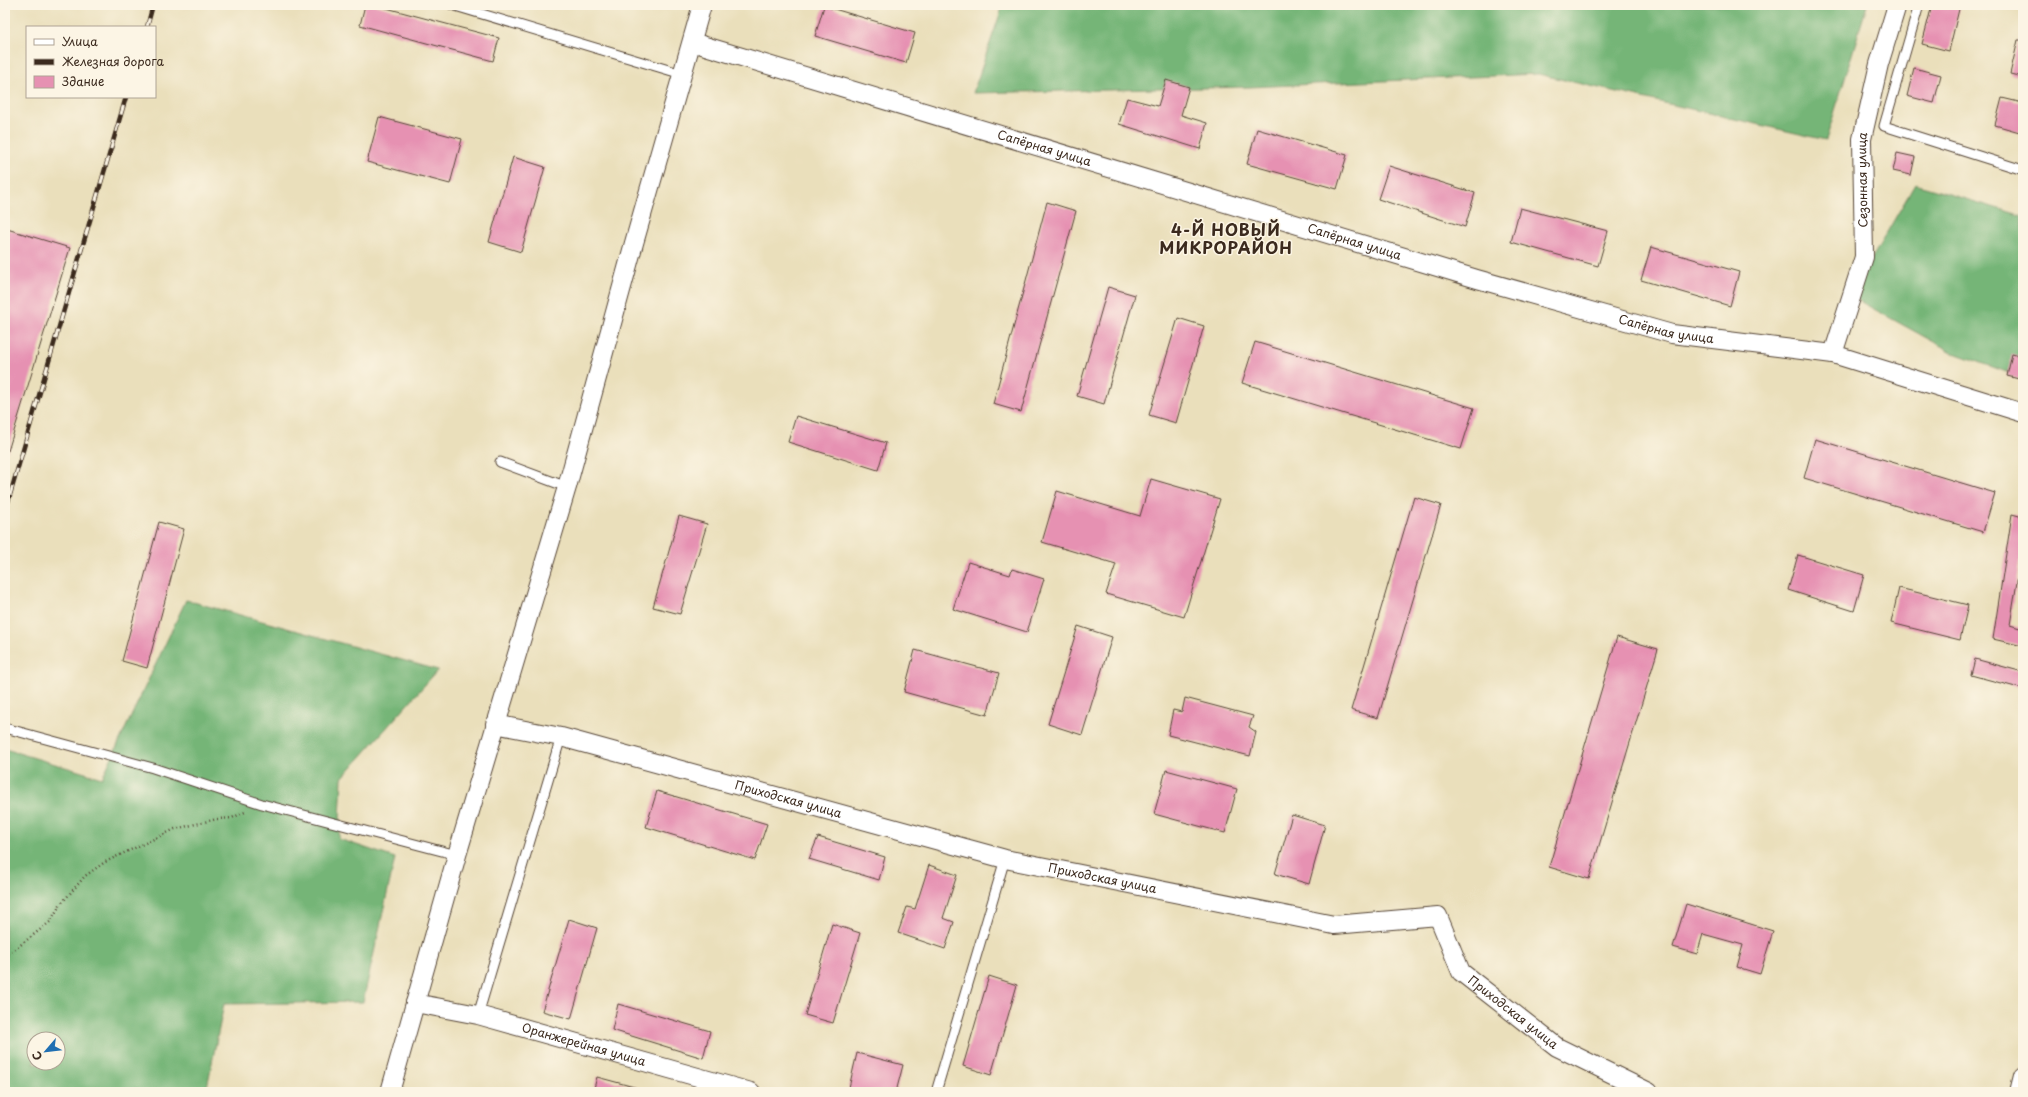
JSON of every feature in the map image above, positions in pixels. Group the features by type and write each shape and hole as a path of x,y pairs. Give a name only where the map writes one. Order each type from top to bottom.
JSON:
{"street":[{"path":"390,1092 457,855 567,487 634,243 702,5"},
{"name":"Сезонная улица","path":"1833,354 1864,257 1862,139 1879,64 1897,5"},
{"name":"Сапёрная улица","path":"692,42 1477,279 1672,334 1833,354 2023,413"},
{"name":"Приходская улица","path":"496,724 561,737 1005,859 1334,925 1438,916 1461,972 1557,1047 1649,1092"},
{"name":"Оранжерейная улица","path":"415,1003 478,1015 751,1092"},
{"path":"2019,1092 2023,1076"}],"lane":[{"path":"452,5 682,74"},
{"path":"1918,5 1884,126 2023,170"},
{"path":"500,462 567,487"},
{"path":"5,728 152,768 262,804 457,855"},
{"path":"478,1015 561,737"},
{"path":"936,1092 1005,859"}],"path":[{"path":"5,957 50,922 60,905 84,876 105,862 175,829 217,819 232,818 262,804"}],"green space":[{"path":"1003,5 1867,5 1826,140 1538,74 1250,87 973,93"},
{"path":"1915,184 2023,216 2023,378 1954,353 1850,296"},
{"path":"186,600 438,670 342,778 339,839 395,858 363,1002 224,1004 206,1092 5,1092 5,749 102,778"}],"building":[{"path":"365,5 375,5 499,38 493,61 360,25"},
{"path":"1932,5 1960,5 1949,51 1922,44"},
{"path":"824,6 915,33 906,63 815,36"},
{"path":"2018,40 2023,40 2023,77 2010,74"},
{"path":"1914,68 1941,75 1934,103 1907,96"},
{"path":"1166,80 1189,87 1181,115 1207,123 1200,149 1119,124 1127,98 1158,106"},
{"path":"2002,98 2023,103 2023,133 1995,125"},
{"path":"379,117 462,139 450,184 367,162"},
{"path":"1257,129 1347,155 1337,189 1247,164"},
{"path":"1897,153 1915,157 1911,175 1893,171"},
{"path":"513,157 545,167 521,252 489,242"},
{"path":"1389,166 1475,193 1465,227 1378,199"},
{"path":"1047,202 1076,211 1021,412 993,404"},
{"path":"1520,208 1608,231 1598,266 1511,242"},
{"path":"7,229 70,248 8,451 5,451 5,237"},
{"path":"1651,247 1739,272 1730,306 1641,280"},
{"path":"1108,287 1135,295 1104,404 1077,396"},
{"path":"1178,318 1204,326 1176,423 1149,415"},
{"path":"1255,342 1474,408 1461,449 1242,383"},
{"path":"2012,354 2023,357 2023,380 2007,376"},
{"path":"796,416 886,443 878,470 788,442"},
{"path":"1815,439 1995,493 1983,532 1804,478"},
{"path":"1151,479 1220,499 1184,617 1106,594 1116,564 1042,542 1057,491 1140,516"},
{"path":"1414,497 1441,505 1378,718 1351,710"},
{"path":"2012,514 2023,517 2023,545 2010,625 2023,629 2023,646 1993,639"},
{"path":"679,516 707,524 680,614 653,607"},
{"path":"159,522 184,529 147,668 122,661"},
{"path":"1798,555 1864,575 1854,611 1788,590"},
{"path":"968,562 1010,575 1012,569 1044,579 1027,632 953,609"},
{"path":"1899,588 1968,605 1960,640 1891,623"},
{"path":"1078,626 1112,637 1082,735 1048,724"},
{"path":"1617,637 1658,649 1589,879 1549,867"},
{"path":"915,650 999,673 987,715 904,692"},
{"path":"1975,659 2023,672 2023,689 1971,675"},
{"path":"1185,698 1253,716 1249,727 1256,732 1250,756 1168,735 1173,710 1182,712"},
{"path":"1166,770 1237,789 1225,833 1154,814"},
{"path":"657,791 767,824 755,860 646,827"},
{"path":"1292,815 1325,825 1309,884 1275,874"},
{"path":"818,837 885,857 879,880 809,859"},
{"path":"929,865 957,875 943,918 954,922 945,949 898,933 907,907 915,909"},
{"path":"1686,904 1773,931 1760,974 1737,967 1743,945 1703,934 1697,954 1673,947"},
{"path":"569,919 597,928 571,1019 542,1011"},
{"path":"832,924 860,933 833,1023 805,1015"},
{"path":"989,976 1017,985 991,1075 963,1066"},
{"path":"618,1004 710,1031 703,1058 612,1030"},
{"path":"857,1053 903,1065 896,1092 848,1092"},
{"path":"597,1077 638,1088 637,1092 593,1092"}],"railway":[{"path":"147,26 153,5"},
{"path":"5,512 126,98"}],"district":[{"name":"4-Й НОВЫЙ МИКРОРАЙОН","path":"1226,239"}]}
